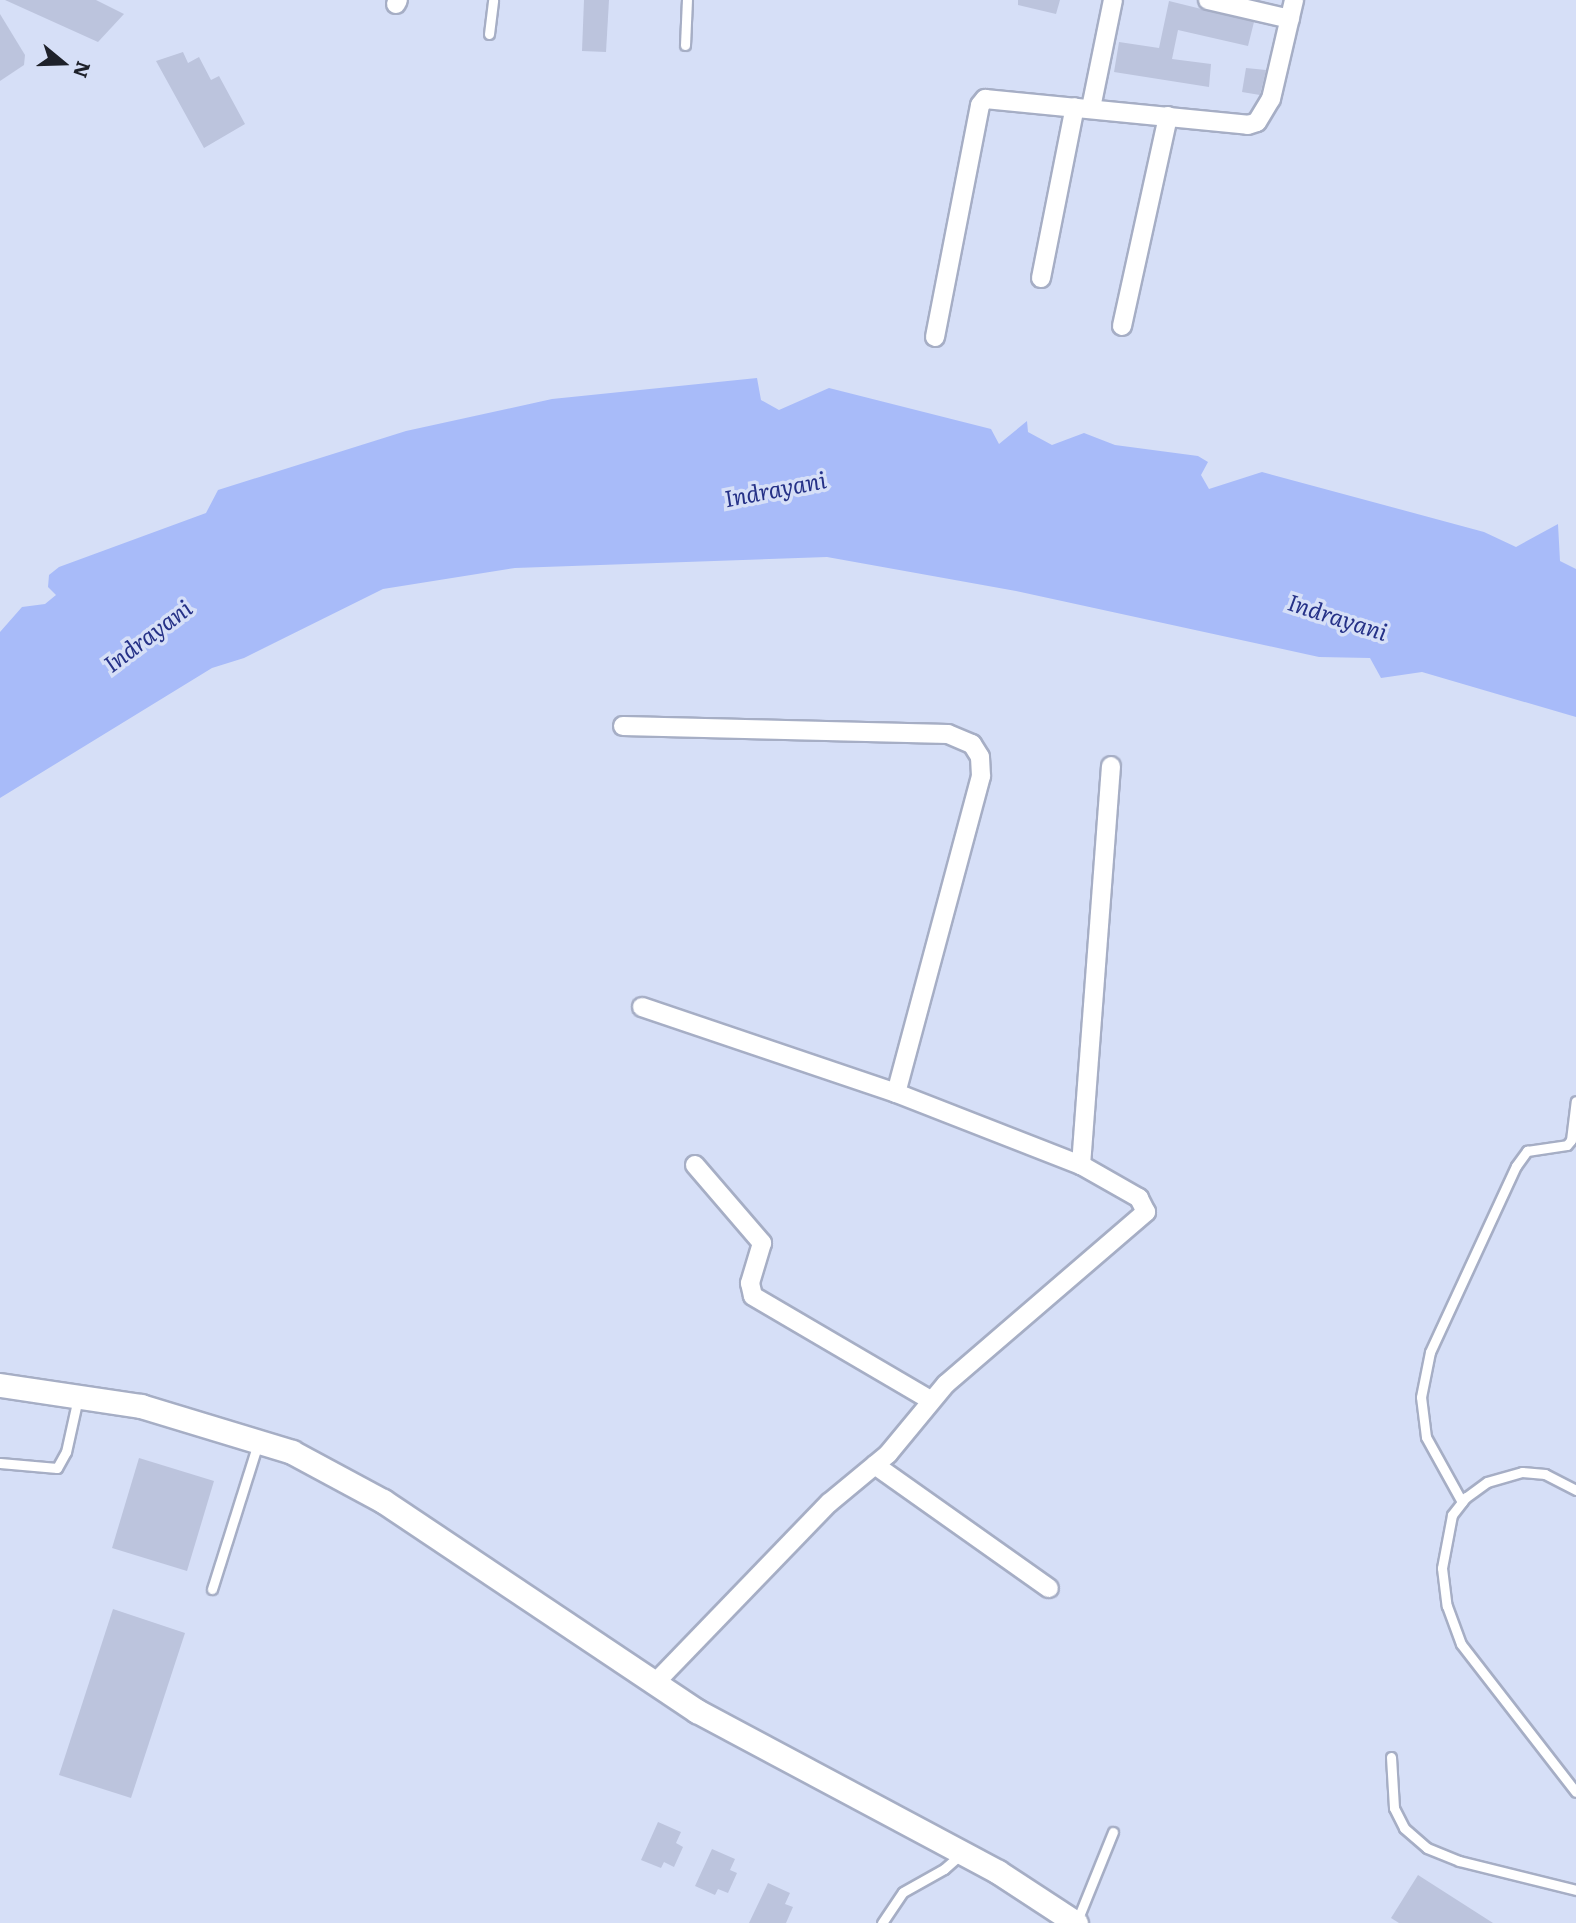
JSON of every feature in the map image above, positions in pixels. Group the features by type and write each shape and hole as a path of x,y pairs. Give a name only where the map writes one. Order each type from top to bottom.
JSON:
{"street":[{"path":"1041,278 1113,0"},
{"path":"1208,0 1290,19"},
{"path":"935,337 980,105 994,98 1248,125 1257,122 1271,99 1294,0"},
{"path":"1122,326 1168,116"},
{"path":"623,726 948,734 972,744 980,757 981,776 896,1093"},
{"path":"1081,1165 1111,766"},
{"path":"642,1007 896,1093 1081,1165 1139,1198 1146,1212 930,1400 875,1465 829,1503 654,1684"},
{"path":"695,1166 762,1243 750,1283 753,1296 930,1400"},
{"path":"0,1385 141,1406 292,1451 383,1501 654,1684 820,1780 962,1853 1076,1923"},
{"path":"875,1465 1049,1588"}],"lane":[{"path":"489,34 493,0"},
{"path":"685,45 687,0"},
{"path":"1462,1503 1426,1437 1421,1396 1430,1352 1516,1166 1527,1151 1567,1145 1572,1140 1576,1101"},
{"path":"0,1463 57,1468 66,1452 78,1397"},
{"path":"212,1589 258,1443"},
{"path":"1576,1490 1545,1475 1507,1474 1487,1482 1462,1503 1452,1516 1442,1568 1447,1606 1461,1644 1576,1792"},
{"path":"1391,1757 1394,1808 1404,1828 1427,1848 1459,1861 1576,1890"},
{"path":"1076,1923 1113,1832"},
{"path":"882,1923 904,1892 944,1869 962,1853"}],"water":[{"name":"Indrayani","path":"757,378 761,400 779,410 829,388 991,429 999,444 1027,421 1028,432 1052,445 1084,433 1115,445 1198,456 1208,462 1201,475 1209,489 1262,472 1484,532 1516,547 1558,524 1560,561 1576,569 1576,717 1422,672 1381,678 1370,658 1319,657 1016,591 827,557 515,568 383,589 244,658 212,668 0,798 0,632 22,607 45,604 56,595 48,587 49,575 59,567 206,513 218,490 406,431 552,399"}],"building":[{"path":"5,0 96,0 124,14 98,42"},
{"path":"584,0 609,0 606,52 582,51"},
{"path":"1018,0 1060,0 1056,14 1018,5"},
{"path":"1169,1 1254,22 1248,46 1178,30 1172,59 1211,64 1209,87 1114,72 1119,42 1159,48"},
{"path":"0,14 25,55 24,65 0,81"},
{"path":"183,52 188,63 199,57 211,80 219,76 245,124 204,148 156,61"},
{"path":"1246,68 1266,70 1260,95 1242,92"},
{"path":"139,1458 214,1481 187,1571 112,1548"},
{"path":"113,1609 185,1633 131,1798 59,1775"},
{"path":"658,1822 681,1832 676,1843 683,1847 674,1867 664,1862 661,1868 641,1860"},
{"path":"712,1849 735,1859 730,1870 737,1873 728,1893 718,1889 715,1895 695,1886"},
{"path":"1418,1875 1493,1923 1399,1923 1391,1918"},
{"path":"768,1883 790,1893 785,1904 793,1907 786,1923 749,1923"}]}
